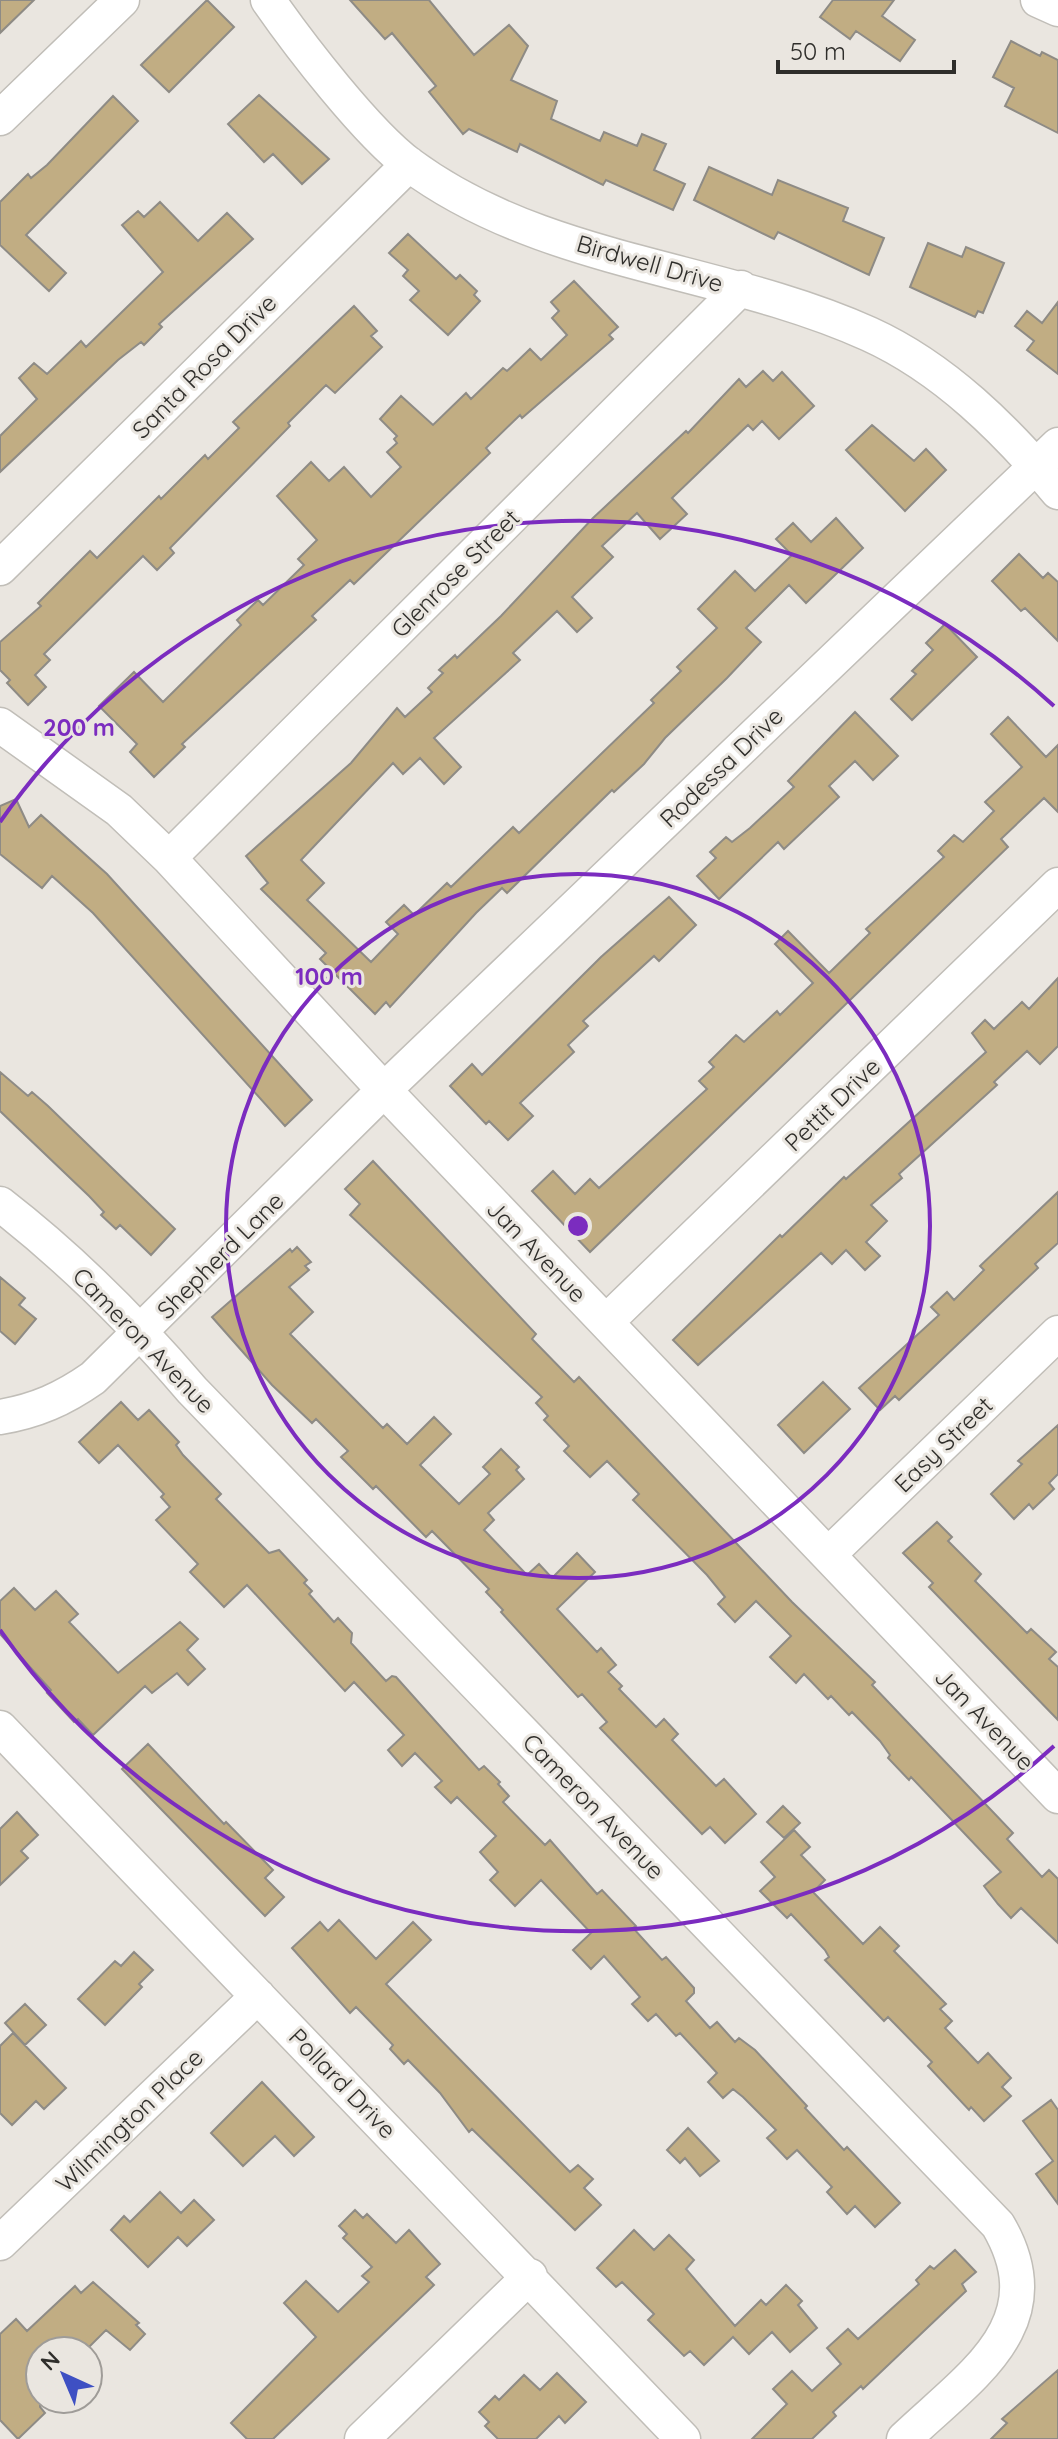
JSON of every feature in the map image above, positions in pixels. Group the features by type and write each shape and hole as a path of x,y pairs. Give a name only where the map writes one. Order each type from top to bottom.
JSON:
{"street":[{"path":"0,118 122,0"},
{"name":"Birdwell Drive","path":"268,0 351,105 409,164 509,222 814,312 900,352 989,418 1047,455 1058,492"},
{"path":"1038,0 1058,9"},
{"name":"Santa Rosa Drive","path":"0,568 409,164"},
{"name":"Glenrose Street","path":"169,858 741,288"},
{"name":"Rodessa Drive","path":"384,1090 1047,455"},
{"name":"Jan Avenue","path":"0,725 119,810 169,858 384,1090 1058,1796"},
{"name":"Pettit Drive","path":"606,1322 1058,885"},
{"name":"Shepherd Lane","path":"0,1417 26,1413 62,1399 93,1378 143,1333 384,1090"},
{"name":"Cameron Avenue","path":"0,1204 47,1241 143,1333 192,1390 998,2225 1014,2251 1020,2279 1018,2308 1007,2335 989,2358 904,2439"},
{"name":"Easy Street","path":"828,1555 1058,1333"},
{"name":"Pollard Drive","path":"4,1740 530,2276 683,2439"},
{"name":"Wilmington Place","path":"0,2243 258,1996"},
{"path":"362,2439 530,2276"}],"building":[{"path":"0,0 34,0 0,33"},
{"path":"207,0 234,27 169,92 141,65"},
{"path":"350,0 429,0 474,55 509,25 528,46 511,80 557,101 551,119 600,141 604,132 637,146 642,134 666,144 654,170 685,184 673,210 606,180 603,185 520,144 517,152 469,129 463,134 429,92 436,86 392,33 385,39"},
{"path":"833,0 894,0 882,16 915,40 900,61 856,31 850,39 820,17"},
{"path":"1011,41 1040,56 1042,52 1058,60 1058,133 1005,106 1014,88 993,77"},
{"path":"259,95 329,159 302,184 273,154 264,162 228,124"},
{"path":"113,96 138,121 26,235 66,273 49,291 0,245 0,202 28,174 31,178 47,165"},
{"path":"709,167 772,195 778,180 848,208 843,221 884,238 869,275 778,232 774,239 694,200"},
{"path":"160,202 198,241 227,213 253,239 159,324 162,327 144,345 141,342 118,360 0,472 0,436 37,399 19,378 34,363 47,374 81,341 86,347 163,272 122,225 138,211 144,217"},
{"path":"408,234 456,279 460,275 477,291 474,295 480,301 448,335 410,300 419,291 403,276 408,270 389,253"},
{"path":"928,243 962,257 966,247 1004,263 983,313 978,311 975,317 910,287"},
{"path":"574,281 618,327 609,335 613,339 522,418 520,415 486,448 490,453 354,584 350,580 312,616 316,620 182,744 185,747 154,777 130,752 137,744 99,706 134,672 163,702 241,625 237,620 258,600 263,605 304,565 298,559 317,540 277,496 311,462 329,481 344,467 371,497 401,467 387,452 397,443 394,439 397,436 380,419 401,396 433,425 466,393 471,399 503,368 507,371 530,349 541,360 567,335 552,318 559,311 551,302"},
{"path":"1058,302 1058,374 1027,350 1034,341 1015,326 1027,311 1042,323"},
{"path":"354,306 377,331 371,336 382,347 335,393 326,385 170,548 174,553 157,570 143,556 44,654 50,660 35,675 46,687 28,705 7,683 10,680 0,670 0,642 41,606 38,603 90,551 97,558 159,496 161,499 205,455 208,459 239,428 233,422"},
{"path":"763,371 773,381 782,372 814,406 779,439 762,421 753,430 748,425 672,498 687,514 660,539 637,513 602,546 613,557 572,597 592,618 577,632 557,611 513,653 520,660 434,738 461,767 444,784 420,758 403,774 393,763 301,860 324,883 307,900 371,962 398,934 386,922 404,905 414,915 447,883 451,887 513,827 519,833 654,703 651,700 681,671 677,667 717,628 698,609 735,571 755,591 792,555 776,539 793,523 811,542 836,518 863,548 806,603 789,585 746,628 761,642 727,678 665,738 644,764 614,792 612,790 507,893 502,888 476,913 390,1007 386,1002 375,1014 320,959 326,953 261,889 268,883 246,856 351,763 397,708 405,717 432,692 428,688 443,673 439,670 455,655 457,658 501,616 593,518 686,431 688,433 739,379 746,387"},
{"path":"872,425 914,461 926,449 946,470 905,511 846,450"},
{"path":"1019,554 1043,578 1048,573 1058,582 1058,641 1025,608 1021,611 992,581"},
{"path":"945,624 977,657 912,720 891,699 916,674 912,671 933,650 926,643"},
{"path":"855,712 898,756 873,780 855,761 829,786 839,797 784,849 778,842 719,899 697,876 716,858 710,852 726,837 732,842 794,787 788,781"},
{"path":"1008,717 1046,757 1058,745 1058,812 1044,798 1001,839 1008,847 590,1252 532,1191 553,1171 575,1194 590,1179 599,1188 707,1089 699,1081 714,1067 709,1062 736,1035 744,1042 777,1011 780,1015 813,983 775,944 788,931 829,973 870,933 866,929 944,857 938,851 954,835 963,842 994,811 985,802 1022,767 991,734"},
{"path":"16,799 29,827 41,815 107,874 312,1100 285,1126 93,913 52,876 42,888 0,854 0,806"},
{"path":"669,897 696,925 659,961 654,956 583,1021 588,1026 568,1045 574,1052 520,1103 533,1116 508,1140 489,1121 486,1124 450,1086 472,1064 482,1075 601,957"},
{"path":"1058,978 1058,1046 1040,1064 1027,1051 994,1082 997,1085 899,1174 902,1178 871,1205 887,1221 866,1242 880,1256 865,1270 846,1250 832,1264 821,1253 698,1365 673,1340 780,1235 782,1237 844,1177 846,1179 986,1052 972,1033 985,1020 994,1029 1022,1002 1029,1009"},
{"path":"0,1072 28,1096 32,1092 48,1106 175,1229 151,1255 120,1225 116,1229 101,1215 104,1212 89,1196 0,1111"},
{"path":"373,1161 536,1334 532,1339 574,1382 579,1377 792,1602 875,1682 872,1685 1013,1833 1007,1839 1042,1877 1049,1870 1058,1879 1058,1943 1021,1908 1011,1918 998,1904 984,1886 1001,1872 911,1777 909,1780 888,1758 890,1755 880,1741 852,1712 849,1715 831,1696 828,1699 804,1674 796,1683 770,1657 791,1636 756,1601 735,1622 718,1604 725,1597 707,1575 633,1500 639,1494 607,1461 590,1477 564,1451 569,1446 544,1420 548,1416 536,1403 542,1397 350,1215 360,1204 345,1189"},
{"path":"1058,1192 1058,1243 1035,1264 1038,1268 899,1400 895,1396 880,1410 859,1388 939,1315 931,1307 947,1292 954,1300 984,1270 980,1266"},
{"path":"297,1247 311,1262 305,1266 309,1270 289,1287 313,1312 290,1334 383,1428 387,1424 407,1444 434,1417 451,1434 420,1465 459,1504 490,1474 483,1467 501,1449 519,1467 516,1470 524,1479 488,1513 494,1520 484,1530 527,1575 539,1564 552,1578 577,1553 595,1572 557,1609 597,1652 601,1648 616,1665 608,1672 622,1686 619,1689 656,1727 664,1719 678,1734 672,1740 716,1786 724,1779 756,1814 725,1843 710,1827 702,1834 600,1728 607,1722 582,1694 578,1697 501,1612 503,1610 486,1592 489,1589 432,1531 426,1537 376,1486 373,1489 341,1457 348,1451 316,1419 312,1423 272,1385 212,1317 290,1249 292,1252"},
{"path":"0,1277 25,1298 19,1305 36,1319 15,1344 0,1331"},
{"path":"823,1382 850,1409 804,1453 778,1425"},
{"path":"121,1402 138,1420 149,1410 179,1442 176,1445 183,1455 221,1494 216,1499 269,1553 279,1550 307,1580 304,1583 312,1591 309,1594 334,1622 338,1618 352,1633 351,1643 386,1681 392,1676 396,1677 479,1770 484,1766 500,1782 498,1784 509,1796 503,1802 545,1845 550,1840 597,1894 602,1890 662,1960 666,1957 694,1988 694,1993 686,2001 710,2028 717,2022 735,2042 739,2038 755,2050 844,2150 847,2147 900,2203 875,2227 855,2206 847,2214 827,2192 832,2187 797,2150 787,2159 767,2138 776,2130 743,2097 733,2089 723,2098 708,2082 717,2073 680,2033 676,2036 656,2014 648,2021 632,2004 640,1997 604,1956 591,1969 573,1950 591,1933 541,1880 515,1906 490,1880 498,1872 480,1852 496,1836 457,1797 451,1803 435,1787 442,1781 415,1753 402,1766 388,1750 404,1735 354,1682 345,1691 247,1585 224,1607 190,1572 198,1564 156,1520 170,1507 161,1497 164,1494 118,1445 99,1463 79,1442"},
{"path":"1058,1425 1058,1474 1049,1483 1054,1489 1033,1509 1029,1504 1014,1519 991,1494 1022,1464 1018,1461"},
{"path":"937,1522 952,1537 948,1541 981,1574 975,1581 1027,1633 1031,1629 1056,1652 1049,1659 1058,1667 1058,1720 929,1587 933,1583 903,1553"},
{"path":"14,1588 35,1610 56,1591 78,1614 69,1622 118,1673 180,1622 198,1639 187,1650 205,1669 188,1685 177,1673 152,1693 145,1686 93,1735 78,1719 74,1722 47,1693 51,1690 0,1634 0,1601"},
{"path":"148,1744 273,1870 265,1878 284,1897 265,1916 122,1769"},
{"path":"783,1806 800,1823 784,1838 767,1822"},
{"path":"17,1812 38,1835 21,1851 28,1858 0,1885 0,1829"},
{"path":"794,1830 810,1847 801,1855 825,1880 813,1892 863,1944 880,1927 899,1946 894,1951 946,2004 940,2009 952,2021 945,2028 978,2063 988,2053 1011,2078 1002,2087 1011,2096 984,2121 971,2107 969,2110 928,2066 932,2062 888,2017 884,2021 825,1960 829,1957 825,1950 791,1914 787,1918 760,1891 775,1877 761,1862"},
{"path":"339,1920 376,1959 413,1922 431,1940 386,1984 570,2172 578,2165 593,2179 584,2188 601,2205 575,2230 472,2129 469,2132 440,2093 408,2060 404,2064 390,2049 393,2045 356,2007 350,2013 292,1948 320,1922 328,1931"},
{"path":"134,1952 153,1970 139,1984 142,1987 105,2025 78,1999 115,1961 121,1966"},
{"path":"25,2004 46,2025 25,2045 5,2023"},
{"path":"13,2033 66,2088 44,2109 36,2101 12,2125 0,2113 0,2046"},
{"path":"262,2082 314,2137 294,2156 275,2136 243,2166 211,2133"},
{"path":"1051,2100 1058,2110 1058,2204 1036,2174 1053,2161 1023,2121"},
{"path":"688,2128 719,2161 700,2176 685,2158 680,2163 667,2150"},
{"path":"160,2192 181,2213 194,2200 214,2220 187,2246 178,2237 148,2267 111,2230 124,2216 130,2222"},
{"path":"355,2210 363,2218 367,2214 396,2243 409,2230 440,2264 426,2277 434,2285 273,2439 247,2439 231,2423 316,2337 284,2303 306,2281 338,2312 369,2282 362,2276 372,2267 343,2238 347,2234 339,2226"},
{"path":"634,2230 654,2250 669,2235 694,2260 686,2269 735,2326 761,2300 766,2305 786,2285 802,2301 798,2305 817,2328 790,2352 772,2332 749,2354 733,2337 704,2365 690,2351 684,2356 648,2320 654,2314 622,2282 616,2287 597,2268"},
{"path":"955,2250 976,2272 962,2284 966,2291 863,2389 861,2386 833,2412 836,2416 812,2439 752,2439 787,2404 773,2389 792,2371 812,2391 841,2364 827,2348 848,2329 858,2339 919,2284 916,2280 930,2266 934,2269"},
{"path":"93,2282 139,2323 136,2325 145,2334 130,2350 106,2330 101,2335 24,2335 24,2415 43,2415 18,2439 0,2420 0,2334 16,2319 27,2331 75,2286 81,2293"},
{"path":"1058,2370 1058,2439 991,2439 1007,2423 1002,2419"},
{"path":"557,2373 586,2402 565,2423 559,2416 536,2439 498,2439 485,2426 489,2422 479,2412 495,2396 499,2400 524,2375 540,2390"}]}
